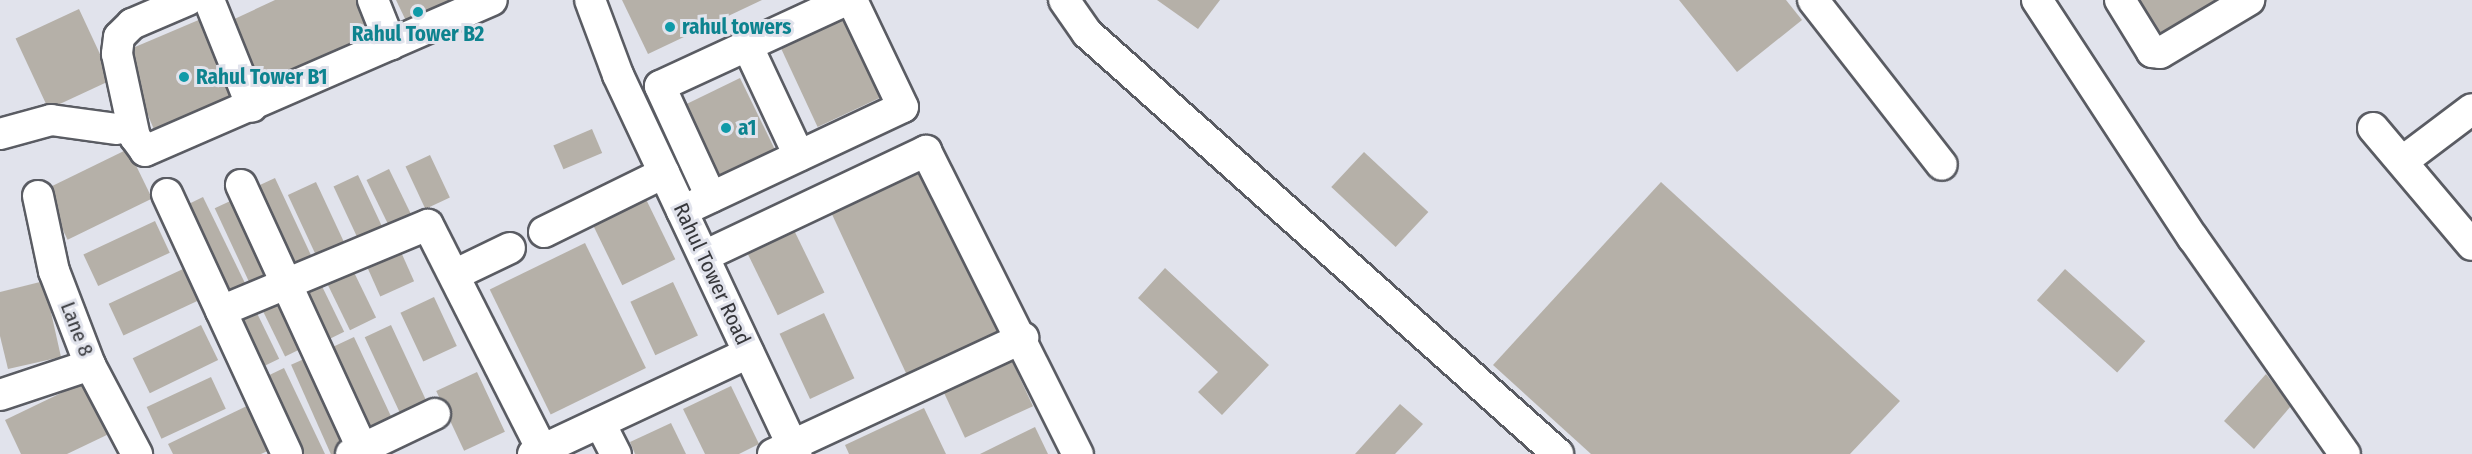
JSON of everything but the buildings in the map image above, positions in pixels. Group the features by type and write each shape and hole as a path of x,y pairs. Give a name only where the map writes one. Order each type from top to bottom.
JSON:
{"street":[{"path":"188,0 132,24 119,37 117,54 135,137 145,151 159,148 492,0"},
{"path":"209,0 252,107"},
{"path":"373,0 391,45"},
{"name":"Rahul Tower Road","path":"590,0 627,95 749,353 787,451"},
{"path":"711,197 660,86 846,0"},
{"path":"682,211 903,107 852,0"},
{"path":"1065,0 1087,33 1558,454"},
{"path":"1813,0 1942,165"},
{"path":"2037,0 2193,238 2345,454"},
{"path":"2120,0 2152,51 2160,54 2249,0"},
{"path":"748,47 800,156"},
{"path":"2403,161 2472,108"},
{"path":"0,134 51,120 117,129"},
{"path":"2373,128 2472,245"},
{"path":"704,256 926,151 1023,338 1078,454"},
{"path":"544,232 664,173"},
{"path":"241,184 288,283 360,452 435,414"},
{"path":"167,194 287,454"},
{"name":"Lane 8","path":"38,196 54,271 90,365 137,454"},
{"path":"221,311 428,225 538,452 749,353"},
{"path":"454,275 510,248"},
{"path":"787,451 1023,338"},
{"path":"0,395 90,365"},
{"path":"600,423 616,454"}],"place":[{"name":"Rahul Tower B2","path":"418,12"},
{"name":"rahul towers","path":"670,27"},
{"name":"Rahul Tower B1","path":"184,77"},
{"name":"a1","path":"726,128"}]}
